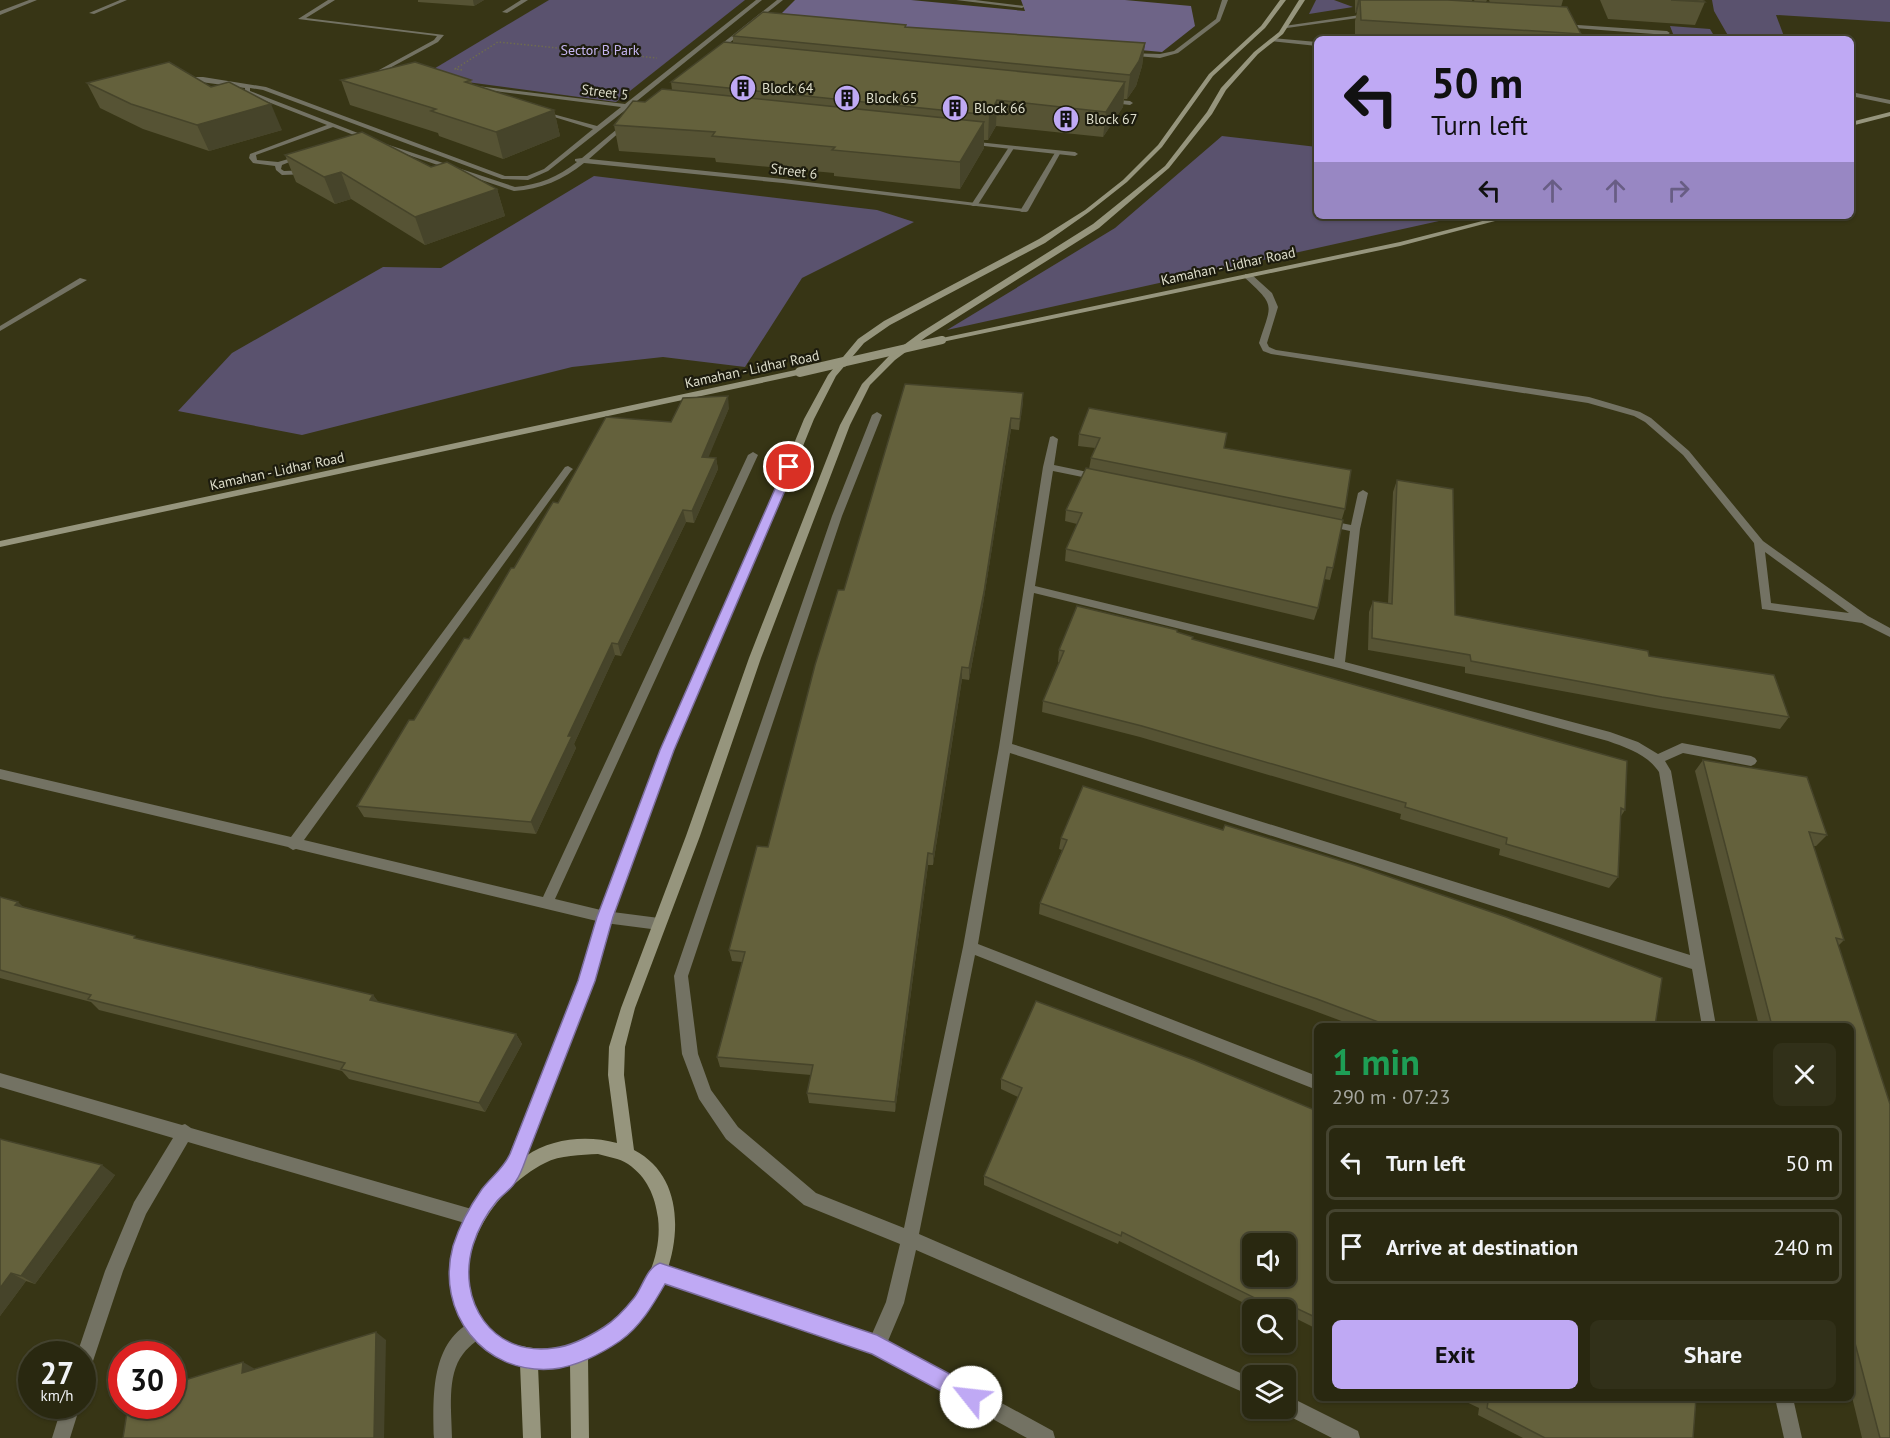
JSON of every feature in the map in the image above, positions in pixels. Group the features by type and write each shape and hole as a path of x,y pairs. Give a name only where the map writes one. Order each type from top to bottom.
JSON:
{"street":[{"path":"0,13 34,0"},
{"path":"92,13 124,0"},
{"path":"332,0 301,19 441,35 436,41 381,71 405,76"},
{"path":"505,12 525,0"},
{"path":"178,80 207,79 264,88 504,178 528,178 546,170 759,0"},
{"path":"714,54 780,0"},
{"path":"958,0 1022,6"},
{"path":"1115,54 1160,56 1176,52 1218,20 1225,0"},
{"path":"510,1175 586,981 605,917 667,750 774,506 809,419 832,375 861,341 888,323 988,271 1087,212 1145,162 1173,129 1211,75 1263,27 1283,0"},
{"path":"626,1154 616,1075 617,1047 628,1008 693,836 759,647 845,425 866,384 892,358 923,336 1096,226 1176,159 1237,72 1287,26 1302,0"},
{"path":"1287,26 1346,16 1385,14"},
{"path":"755,21 765,22"},
{"path":"1559,25 1667,33"},
{"path":"1272,40 1314,44"},
{"name":"Street 5","path":"460,84 625,106 644,108 653,106"},
{"path":"247,87 247,92 384,145 500,186 529,189 549,184 581,161 644,108"},
{"path":"482,88 481,92 502,99"},
{"path":"1854,95 1890,102"},
{"path":"1094,100 1130,103"},
{"path":"533,109 596,128"},
{"path":"1854,123 1890,114"},
{"path":"309,153 279,164 255,162 252,158 253,154 333,125"},
{"path":"1173,129 1195,132"},
{"path":"349,139 375,130"},
{"path":"963,142 1075,154"},
{"path":"373,149 384,145"},
{"path":"975,205 1011,148"},
{"name":"Street 6","path":"561,158 1024,211 1058,152"},
{"path":"279,164 282,173 306,173 318,169"},
{"path":"528,178 529,189"},
{"name":"Kamahan - Lidhar Road","path":"0,544 942,340 1400,244 1498,219"},
{"path":"1248,276 1269,295 1274,307 1263,343 1266,349 1274,352 1557,394 1637,414 1648,420 1686,453 1759,543 1864,619 1890,633"},
{"path":"0,329 83,280"},
{"path":"877,415 837,516 681,976 690,1054 705,1094 732,1133 810,1199 910,1239 1242,1383"},
{"path":"877,1345 895,1303 910,1239 970,947 1005,747 1053,439"},
{"path":"547,903 753,455"},
{"path":"1048,467 1105,478"},
{"path":"293,845 568,469"},
{"path":"1339,664 1355,529 1363,493"},
{"path":"1309,520 1355,529"},
{"path":"1759,543 1766,606 1864,619"},
{"path":"1029,588 1339,664 1610,737 1640,748 1658,759 1665,771 1708,1023"},
{"path":"1005,747 1697,964"},
{"path":"1658,759 1682,748 1751,761"},
{"path":"0,774 605,917 659,924"},
{"path":"970,947 1314,1082"},
{"path":"0,1080 475,1218"},
{"path":"91,1341 114,1271 140,1209 185,1132"},
{"path":"598,1146 626,1154 646,1169 660,1189 665,1206 668,1242 660,1272 642,1305 614,1333 579,1352 554,1359 529,1358 499,1349 476,1329 463,1305 459,1276 463,1246 475,1218 490,1195 510,1175 538,1157 569,1147 598,1146"},
{"path":"660,1272 877,1345 1046,1438"},
{"path":"443,1438 442,1400 446,1372 455,1349 476,1329"},
{"path":"579,1352 580,1438"},
{"path":"529,1358 532,1438"},
{"path":"1785,1401 1793,1438"},
{"path":"1296,1409 1351,1438"},
{"path":"61,1438 66,1419"}],"path":[{"path":"466,70 455,69 498,42 663,59 656,65"}],"green space":[{"name":"Sector B Park","path":"549,0 745,0 616,102 422,76"},
{"path":"1316,0 1334,0 1353,7 1309,14"},
{"path":"1712,0 1890,0 1890,22 1776,15 1784,36 1728,36 1714,11"},
{"path":"1670,26 1710,29 1714,36 1674,36"},
{"path":"1222,136 1314,147 1314,219 1448,219 947,330 1115,228"},
{"path":"594,176 877,210 914,222 802,278 745,367 663,357 572,367 302,435 178,411 232,353 383,267 441,268"}],"shaded area":[{"path":"795,0 911,0 1025,11 1021,0 1125,0 1191,6 1195,26 1162,52 778,17"}],"building":[{"path":"1360,0 1448,0 1567,7 1581,34 1361,20"},
{"path":"1671,0 1703,0 1705,2"},
{"path":"763,12 906,25 905,27 1145,43 1139,61 1130,75 733,36"},
{"path":"724,42 1125,82 1106,112 997,100 989,115 671,82"},
{"path":"169,62 211,87 229,82 271,104 197,125 131,104 87,83"},
{"path":"415,62 471,80 465,82 554,110 496,132 431,111 436,109 341,80"},
{"path":"662,89 984,122 960,162 832,150 835,147 712,136 715,132 614,125 633,101 645,102"},
{"path":"362,132 431,167 447,162 497,189 415,217 341,172 324,177 285,155"},
{"path":"905,384 1023,393 1020,419 1011,418 984,592 969,668 962,667 933,854 928,853 895,1102 807,1093 813,1065 717,1057 745,952 729,950 757,846 768,847 815,665 838,590 844,590"},
{"path":"728,396 702,457 716,458 692,511 683,510 618,644 612,643 568,736 572,736 531,822 357,806 409,720 414,720 464,638 469,639 553,502 558,503 606,417 671,422 683,398"},
{"path":"1089,408 1227,433 1224,448 1351,470 1345,509 1091,458 1100,438 1079,434"},
{"path":"1086,468 1343,520 1333,568 1327,567 1318,608 1066,549 1082,513 1066,510"},
{"path":"1397,480 1453,489 1455,615 1648,651 1649,656 1774,675 1789,717 1662,697 1471,661 1470,655 1372,638 1373,601 1392,604"},
{"path":"1077,606 1177,630 1177,632 1193,637 1192,639 1627,761 1625,810 1621,808 1618,877 1506,844 1507,838 1405,807 1406,803 1142,726 1043,701 1064,651 1059,650"},
{"path":"1703,760 1807,777 1827,835 1809,832 1844,940 1836,938 1890,1104 1890,1438 1880,1438 1854,1339 1854,1023 1771,1023"},
{"path":"1083,786 1223,830 1225,825 1355,865 1506,917 1662,978 1655,1023 1381,1023 1040,903 1067,840 1061,838"},
{"path":"0,897 18,902 15,905 135,936 134,938 373,995 370,1000 516,1034 479,1103 341,1069 345,1063 88,999 91,995 0,970"},
{"path":"1036,1001 1194,1060 1314,1110 1314,1317 1296,1308 1296,1299 1257,1299 1122,1232 1121,1236 984,1176 1022,1088 1001,1079"},
{"path":"0,1139 102,1165 21,1276 11,1273 0,1288"},
{"path":"376,1332 374,1438 123,1438 126,1419 186,1419 186,1380 243,1362 242,1373"},
{"path":"1486,1401 1696,1401 1693,1438 1545,1438 1487,1408 1488,1402"}],"place":[{"name":"Block 64","path":"743,88"},
{"name":"Block 65","path":"847,98"},
{"name":"Block 66","path":"955,108"},
{"name":"Block 67","path":"1066,119"}],"route":[{"path":"789,467 667,750 605,917 586,981 550,1080 510,1175 490,1195 475,1218 463,1246 459,1276 463,1305 476,1329 499,1349 529,1358 554,1359 579,1352 614,1333 642,1305 660,1272 877,1345 971,1397"}]}
